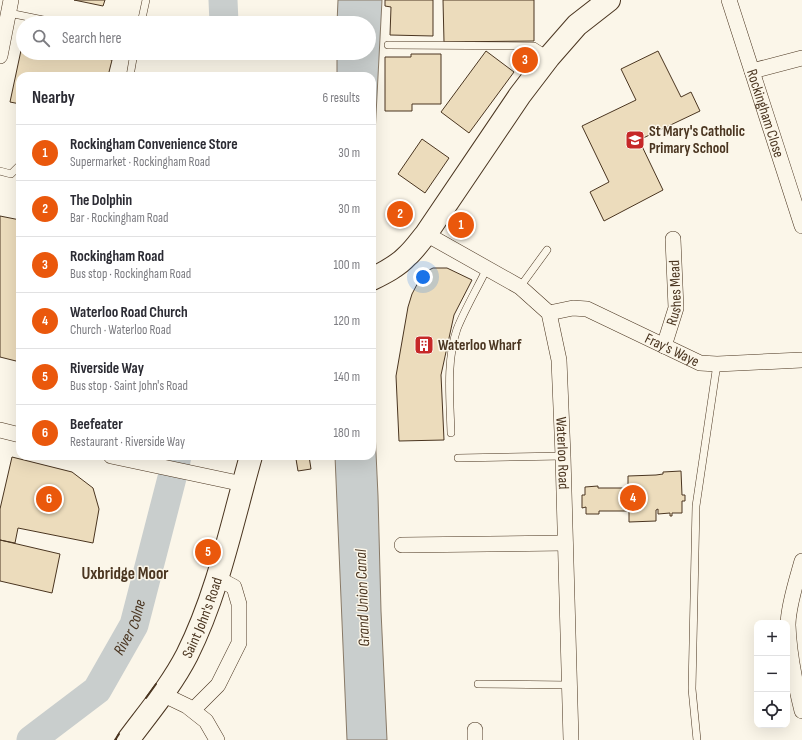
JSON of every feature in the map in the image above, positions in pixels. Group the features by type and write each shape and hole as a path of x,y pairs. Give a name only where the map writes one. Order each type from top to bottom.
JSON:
{"main road":[{"path":"381,274 407,257 426,234 520,95 549,56 577,25 609,0"},
{"name":"Saint John's Road","path":"128,740 162,694 186,657 203,620 217,578 250,460"}],"street":[{"name":"Rockingham Close","path":"729,0 802,226"},
{"path":"0,56 10,7"},
{"path":"752,71 802,58"},
{"path":"426,234 520,287 549,313"},
{"name":"Rushes Mead","path":"664,346 676,308 673,239"},
{"name":"Fray's Waye","path":"549,313 573,308 587,309 700,363 717,364 802,360"},
{"name":"Waterloo Road","path":"549,313 559,360 571,740"},
{"path":"0,430 16,434"},
{"path":"131,460 243,484"},
{"path":"402,545 565,543"},
{"path":"802,561 794,589 788,624 794,679 802,711"},
{"path":"193,710 218,685 238,643 239,604 234,587 217,578"},
{"path":"162,694 188,706 193,710 206,721 217,740"}],"lane":[{"path":"143,16 146,0"},
{"path":"10,7 37,16"},
{"path":"388,45 534,46 549,56"},
{"path":"131,72 133,60"},
{"path":"0,171 11,174 16,170"},
{"path":"520,287 547,250"},
{"path":"451,433 451,357 457,329 487,268"},
{"path":"696,740 692,689 696,506 717,364"},
{"path":"458,458 563,456"},
{"path":"478,684 569,685"}],"water":[{"path":"338,0 382,0 376,115 376,72 337,72 337,60 376,60 376,16 337,16"},
{"name":"Grand Union Canal","path":"376,453 387,740 347,740 335,460 376,460"}],"building":[{"path":"74,0 105,0 103,6"},
{"path":"385,0 433,0 433,36 390,35 391,7 385,6"},
{"path":"443,0 534,0 534,41 444,42"},
{"path":"486,51 514,72 469,133 441,112"},
{"path":"658,51 681,97 691,92 700,111 639,140 663,190 604,221 590,192 609,182 582,126 636,100 621,69"},
{"path":"411,54 441,54 441,104 412,104 412,111 385,111 385,57 411,57"},
{"path":"19,60 112,60 109,72 16,72"},
{"path":"16,74 16,103 10,102"},
{"path":"422,139 449,158 425,193 398,174"},
{"path":"0,216 16,219 16,361 0,357"},
{"name":"Waterloo Wharf","path":"433,268 447,268 472,280 454,315 441,375 444,440 399,441 396,376 408,307 412,294 423,273"},
{"path":"12,457 16,458 16,460 24,460 72,472 93,488 99,509 93,543 18,528 15,543 0,540 0,509"},
{"path":"296,460 310,460 311,469 298,471"},
{"path":"681,471 682,495 685,495 685,501 682,501 682,513 672,513 672,516 670,516 670,513 658,514 658,509 656,510 656,521 629,522 629,511 599,511 599,514 586,514 586,507 582,508 582,495 585,495 585,487 598,486 598,488 628,488 628,476 656,475 663,474 663,472"},
{"path":"0,540 60,554 52,593 0,581"}],"waterway":[{"name":"River Colne","path":"223,0 224,16"},
{"name":"River Colne","path":"31,740 97,690 134,625 176,460"}],"wall":[{"path":"146,698 156,684"},
{"path":"115,740 119,734"}],"place":[{"name":"Rockingham Road","path":"525,60"},
{"name":"St Mary's Catholic Primary School","path":"635,140"},
{"name":"The Dolphin","path":"400,214"},
{"name":"Rockingham Convenience Store","path":"461,225"},
{"name":"Waterloo Wharf","path":"424,345"},
{"name":"Waterloo Road Church","path":"633,498"},
{"name":"Beefeater","path":"49,499"},
{"name":"Riverside Way","path":"208,552"}],"district":[{"name":"Uxbridge Moor","path":"125,574"}]}
